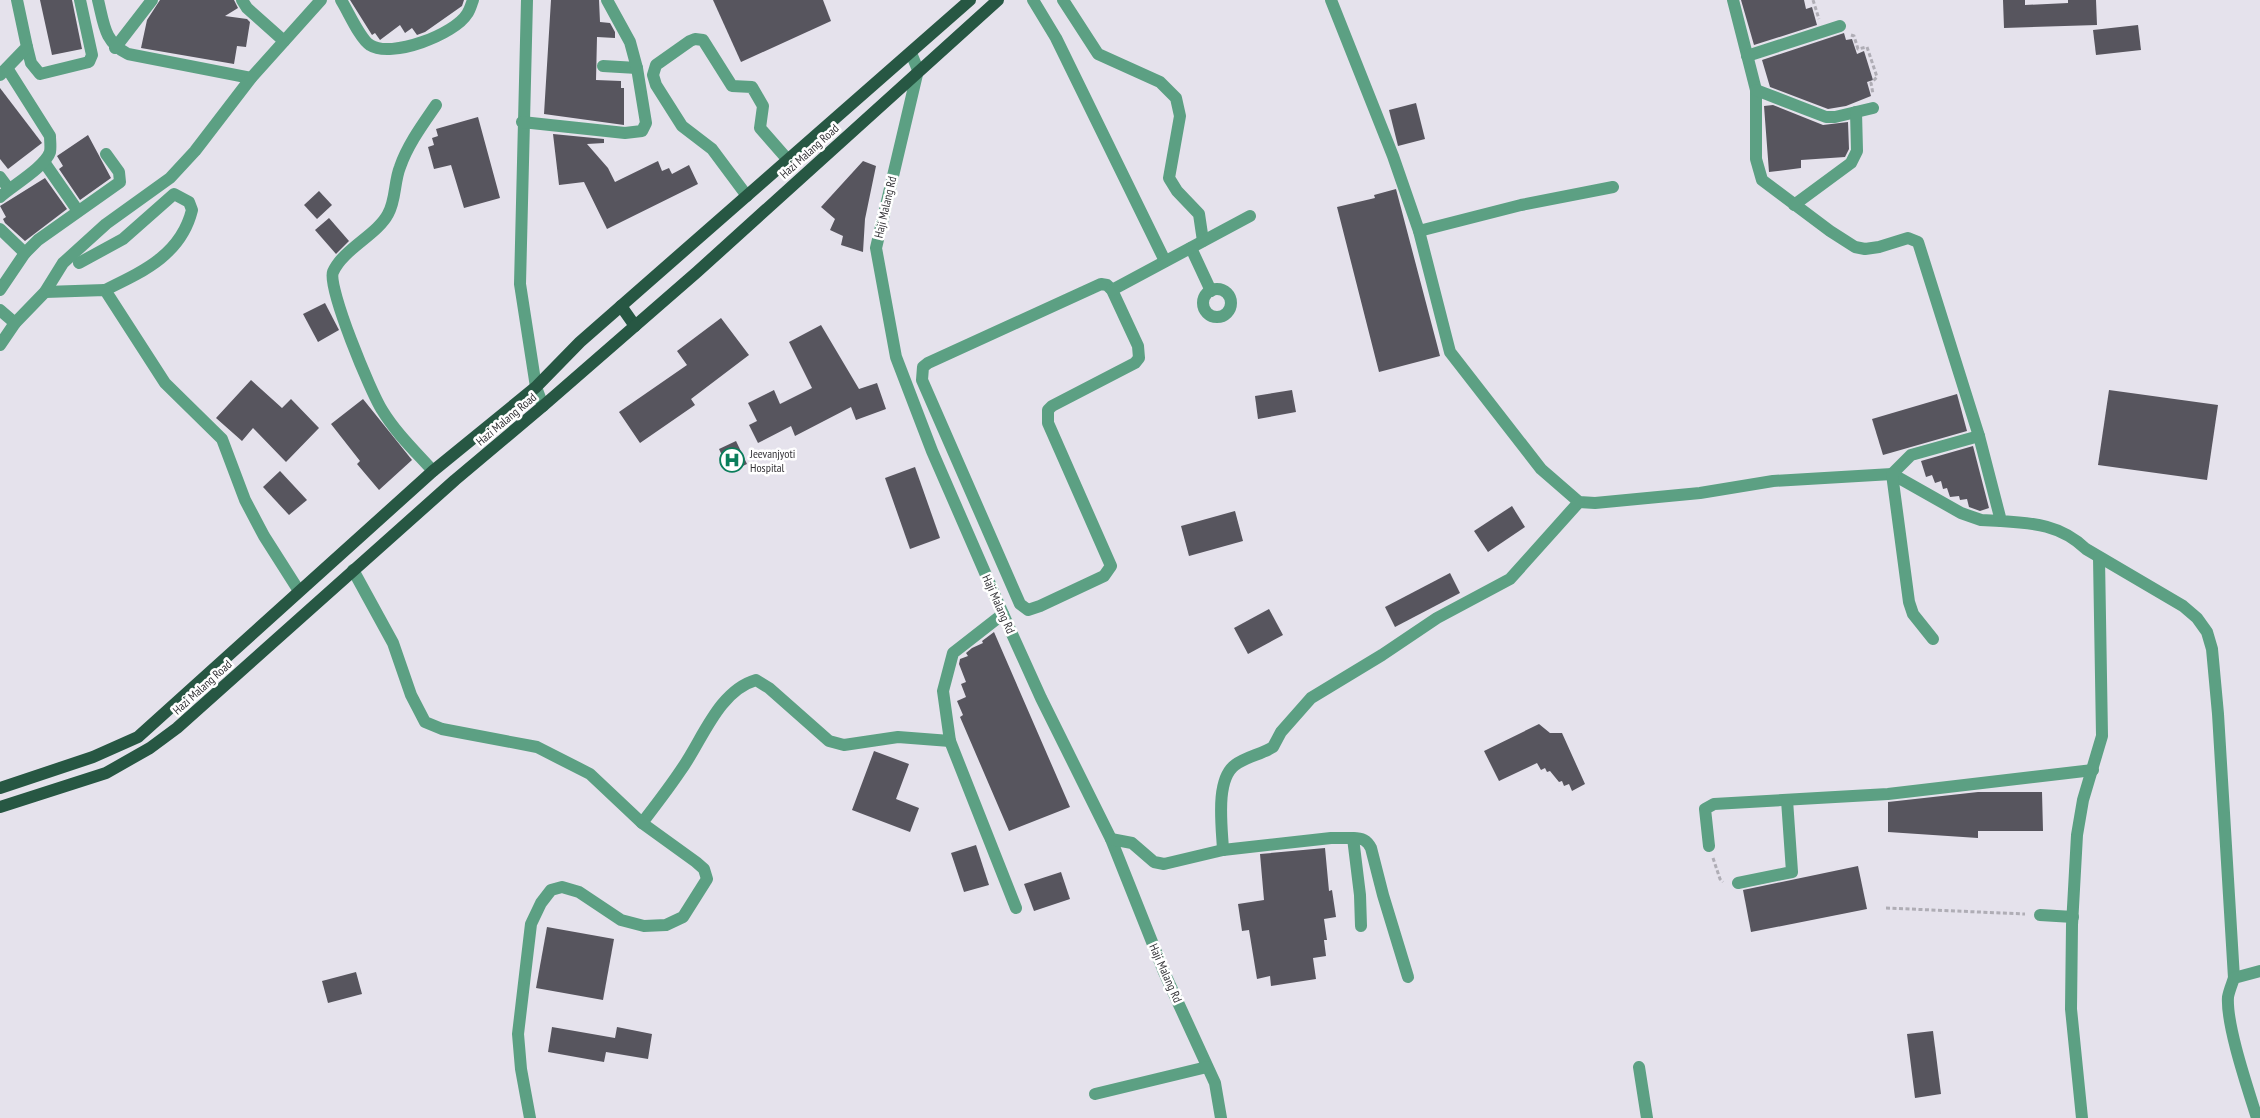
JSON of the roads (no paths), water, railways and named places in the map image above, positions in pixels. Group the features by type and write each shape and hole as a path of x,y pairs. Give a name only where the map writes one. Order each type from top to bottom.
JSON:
{"main road":[{"name":"Hazi Malang Road","path":"0,788 93,757 138,737 433,471 536,387 580,342 970,0"},
{"name":"Hazi Malang Road","path":"0,807 106,773 150,748 177,728 352,570 635,326 998,0"},
{"path":"885,75 897,89"},
{"path":"621,306 635,326"}],"street":[{"path":"17,0 31,63 40,74 89,62 92,55 80,0"},
{"path":"98,0 106,33 115,48 128,54 251,78"},
{"path":"115,48 152,0"},
{"path":"242,0 247,8 284,41"},
{"path":"0,345 15,323 45,292 63,263 106,224 170,178 195,151 251,78 321,0"},
{"path":"342,0 367,43 382,49 415,46 434,38 463,20 473,0"},
{"path":"527,0 522,122 520,284 536,387 544,406"},
{"path":"522,122 625,133 642,131 646,123 637,68 630,42 606,0"},
{"path":"1033,0 1056,38 1165,261"},
{"path":"1063,0 1098,54 1160,82 1176,98 1180,116 1169,178 1177,191 1199,214 1203,241"},
{"path":"1332,0 1393,156 1419,231 1450,352 1541,469 1579,502 1595,503 1700,493 1773,481 1892,474 1961,513 1981,520 2036,523 2074,537 2099,558 2183,606 2197,618 2207,632 2212,649 2218,714 2234,978 2228,996 2229,1012 2257,1118"},
{"path":"1733,0 1756,90 1758,171 1762,180 1846,243 1855,247 1865,249 1879,247 1908,238 1918,242 1979,436 2001,521"},
{"path":"1747,56 1840,26"},
{"path":"747,196 712,149 682,126 656,85 653,75 656,65 690,41 695,39 703,40 732,86 752,87 763,106 760,128 788,160"},
{"path":"0,176 5,193 44,162 50,153 50,136 4,72 27,47"},
{"path":"911,53 918,70"},
{"path":"603,66 637,68"},
{"name":"Haji Malang Rd","path":"918,70 876,248 896,356 932,451 1040,698 1111,839 1164,972 1215,1083 1221,1118"},
{"path":"1756,90 1826,117 1835,117 1873,108"},
{"path":"433,471 396,431 380,409 347,330 331,281 336,267 359,241 387,217 392,206 400,168 412,141 436,105"},
{"path":"1794,205 1850,163 1855,157 1856,112"},
{"path":"0,290 25,254 38,240 120,182 119,172 106,154"},
{"path":"44,162 78,211"},
{"path":"1419,231 1521,205 1613,187"},
{"path":"45,292 105,290 151,267 164,258 183,235 192,210 189,202 174,194 123,239 79,264"},
{"path":"1112,290 1250,216"},
{"path":"0,229 25,254"},
{"path":"1191,248 1211,291"},
{"path":"1095,285 1107,285 1112,290 1138,346 1139,358 1135,363 1052,406 1047,416 1048,423 1111,566 1104,576 1028,610 1020,604 926,389 921,377 923,367 1095,285"},
{"path":"105,290 165,383 222,439 244,500 264,536 300,591"},
{"path":"0,310 15,323"},
{"path":"1892,474 1911,456 1979,436"},
{"path":"1892,474 1909,602 1913,614 1933,639"},
{"path":"1223,850 1222,788 1226,774 1236,764 1273,747 1281,732 1311,698 1382,655 1437,618 1510,579 1579,502"},
{"path":"2082,1118 2071,1009 2073,917 2077,835 2083,800 2102,736 2099,558"},
{"path":"352,570 393,643 411,695 425,722 442,729 537,747 590,774 642,823 696,862 704,870 707,879 683,918 666,925 644,926 621,920 579,892 562,887 551,890 541,902 531,924 518,1034 521,1069 530,1118"},
{"path":"1003,614 952,653 944,691 950,741 1016,908"},
{"path":"642,823 682,770 720,708 743,684 756,680 769,688 829,741 844,745 898,737 950,741"},
{"path":"1709,846 1704,814 1709,806 1888,794 2093,770"},
{"path":"1738,883 1792,872 1787,800"},
{"path":"1111,839 1132,844 1154,862 1164,864 1223,850 1331,838 1360,838 1368,842 1372,848 1383,895 1408,977"},
{"path":"1353,838 1360,895 1361,926"},
{"path":"2040,915 2073,917"},
{"path":"2234,978 2260,971"},
{"path":"1095,1094 1208,1067"},
{"path":"1639,1067 1647,1118"}],"place":[{"name":"Jeevanjyoti Hospital","path":"732,460"}]}
